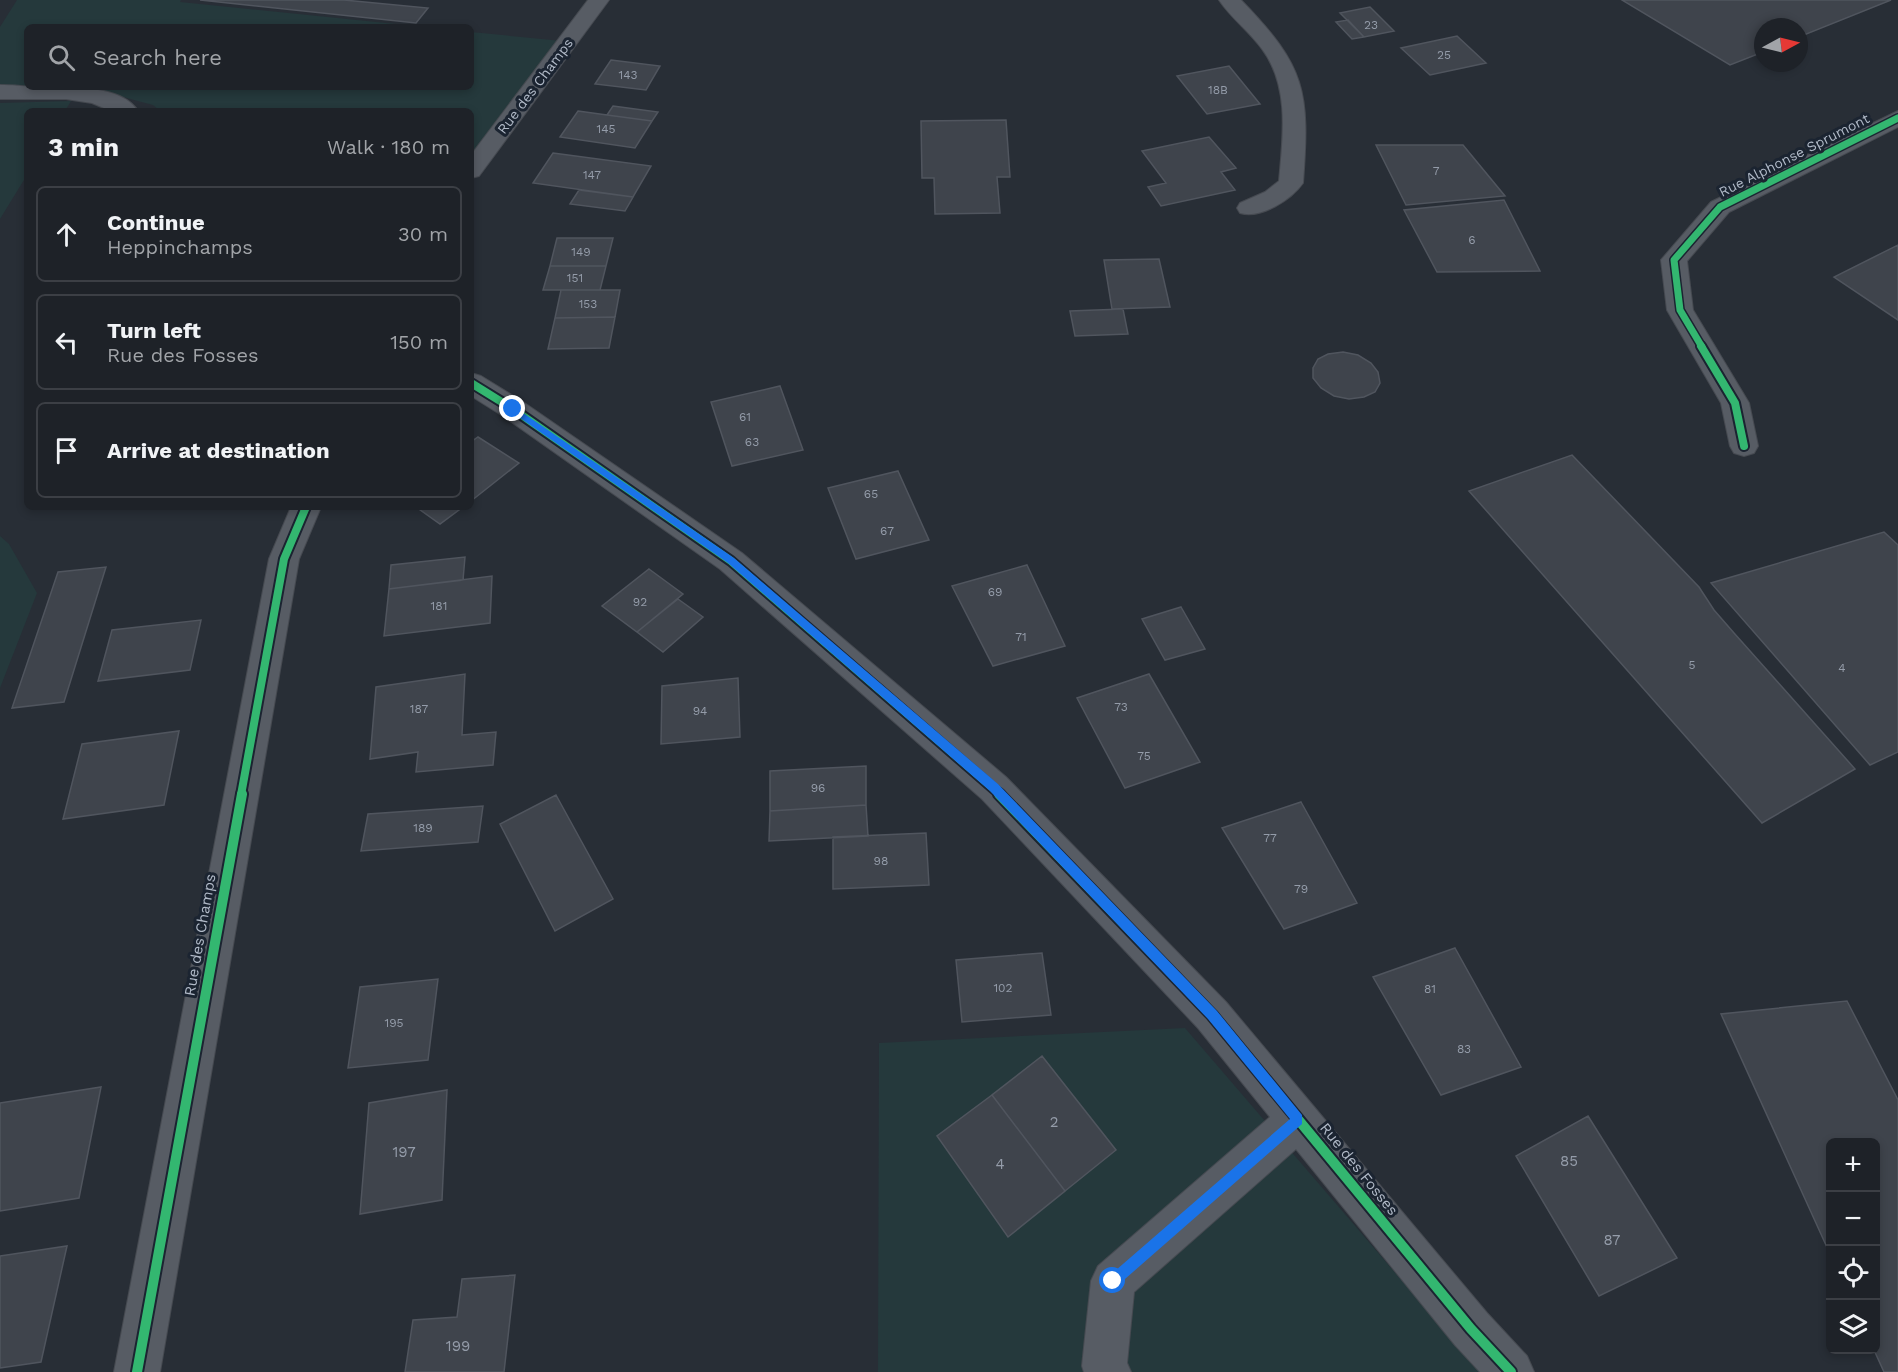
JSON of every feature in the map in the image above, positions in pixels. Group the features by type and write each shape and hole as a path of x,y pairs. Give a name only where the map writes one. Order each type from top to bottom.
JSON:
{"street":[{"name":"Rue des Champs","path":"474,167 599,0"},
{"path":"1229,0 1252,24 1280,60 1293,100 1294,141 1291,183 1274,197 1249,208"},
{"path":"0,92 64,91 117,104 123,108"},
{"name":"Rue Alphonse Sprumont","path":"1744,446 1735,403 1680,310 1674,260 1720,207 1898,118"},
{"name":"Rue des Fosses","path":"474,385 513,409 731,561 994,788 1212,1015 1471,1329 1511,1372"},
{"name":"Rue des Champs","path":"137,1372 284,559 305,510"},
{"path":"1108,1372 1104,1366 1113,1281 1298,1120"}],"green space":[{"path":"17,0 181,0 180,2 396,24 24,24 24,86 0,85 0,27"},
{"path":"474,32 562,41 474,162 474,108 156,108 153,105 96,90 474,90"},
{"path":"71,101 67,108 24,108 24,180 0,219 0,103"},
{"path":"0,536 9,544 37,593 0,688"},
{"path":"1185,1028 1460,1348 1487,1372 878,1372 879,1043"}],"building":[{"path":"200,0 344,0 428,8 416,23"},
{"path":"1622,0 1891,0 1808,33 1808,18 1754,18 1754,56 1730,65"},
{"path":"1370,7 1394,31 1364,37 1340,13"},
{"path":"1348,20 1364,37 1352,39 1336,22"},
{"path":"1457,36 1486,63 1430,75 1401,48"},
{"path":"611,60 660,66 646,90 595,84"},
{"path":"1229,66 1260,104 1207,114 1177,76"},
{"path":"613,106 658,112 652,121 607,115"},
{"path":"578,111 652,121 635,148 560,137"},
{"path":"1006,120 1010,177 997,177 1000,213 935,214 934,178 922,178 921,121"},
{"path":"1209,137 1236,168 1221,172 1235,190 1161,206 1148,187 1166,183 1142,151"},
{"path":"1376,145 1463,145 1505,196 1406,205"},
{"path":"553,153 651,166 633,197 533,183"},
{"path":"579,190 633,197 625,211 570,204"},
{"path":"1504,200 1540,271 1437,272 1404,210"},
{"path":"557,238 613,238 606,266 550,266"},
{"path":"1898,245 1898,320 1834,277"},
{"path":"1159,259 1170,307 1112,309 1104,260"},
{"path":"550,266 606,266 600,290 543,290"},
{"path":"561,290 620,290 615,317 555,318"},
{"path":"1123,309 1128,334 1075,336 1070,311"},
{"path":"615,317 609,348 548,349 555,318"},
{"path":"1343,352 1358,355 1371,363 1378,372 1380,383 1375,392 1364,397 1349,399 1334,396 1321,388 1313,378 1313,368 1318,359 1328,354"},
{"path":"780,386 803,450 732,466 711,402"},
{"path":"478,437 519,463 474,499 474,440"},
{"path":"1572,455 1699,587 1714,610 1855,769 1762,823 1469,491"},
{"path":"898,471 929,540 856,559 828,488"},
{"path":"420,510 459,510 440,524"},
{"path":"1884,532 1898,545 1898,752 1870,765 1711,583"},
{"path":"465,557 463,580 389,589 391,565"},
{"path":"1027,565 1065,646 993,666 952,586"},
{"path":"106,567 64,702 12,708 58,572"},
{"path":"649,569 683,594 637,632 602,606"},
{"path":"492,576 490,623 384,636 389,589"},
{"path":"678,599 703,617 663,652 637,632"},
{"path":"1181,607 1205,649 1165,660 1142,619"},
{"path":"201,620 190,670 98,681 112,630"},
{"path":"465,674 462,735 496,732 493,765 416,772 418,752 370,759 376,687"},
{"path":"1149,674 1200,762 1125,788 1077,698"},
{"path":"738,678 740,737 661,744 662,686"},
{"path":"179,731 164,805 63,819 82,744"},
{"path":"866,766 866,805 770,811 770,771"},
{"path":"556,795 613,899 555,931 500,824"},
{"path":"1301,802 1357,903 1284,929 1222,828"},
{"path":"866,805 868,836 769,841 770,811"},
{"path":"483,806 478,842 361,851 368,814"},
{"path":"926,833 929,885 833,889 833,837"},
{"path":"1455,948 1521,1067 1441,1095 1373,977"},
{"path":"1042,953 1051,1015 962,1022 956,960"},
{"path":"438,979 428,1060 348,1068 360,987"},
{"path":"1847,1001 1898,1100 1898,1372 1884,1372 1876,1354 1880,1354 1880,1138 1826,1138 1826,1245 1721,1014"},
{"path":"1042,1056 1116,1150 1065,1191 992,1095"},
{"path":"101,1087 79,1198 0,1211 0,1103"},
{"path":"447,1090 442,1200 360,1214 369,1103"},
{"path":"992,1095 1065,1191 1008,1237 937,1136"},
{"path":"1588,1116 1677,1258 1599,1296 1516,1156"},
{"path":"67,1246 41,1362 0,1368 0,1256"},
{"path":"515,1275 504,1372 405,1372 413,1320 457,1317 462,1279"}],"cycle path":[{"path":"1744,446 1735,403 1680,310 1674,260 1720,207 1898,118"},
{"path":"474,385 513,409 731,561 994,788 1212,1015 1471,1329 1511,1372"},
{"path":"137,1372 284,559 305,510"}],"route":[{"path":"513,409 731,561 994,788 1212,1015 1298,1120 1113,1281"}]}
